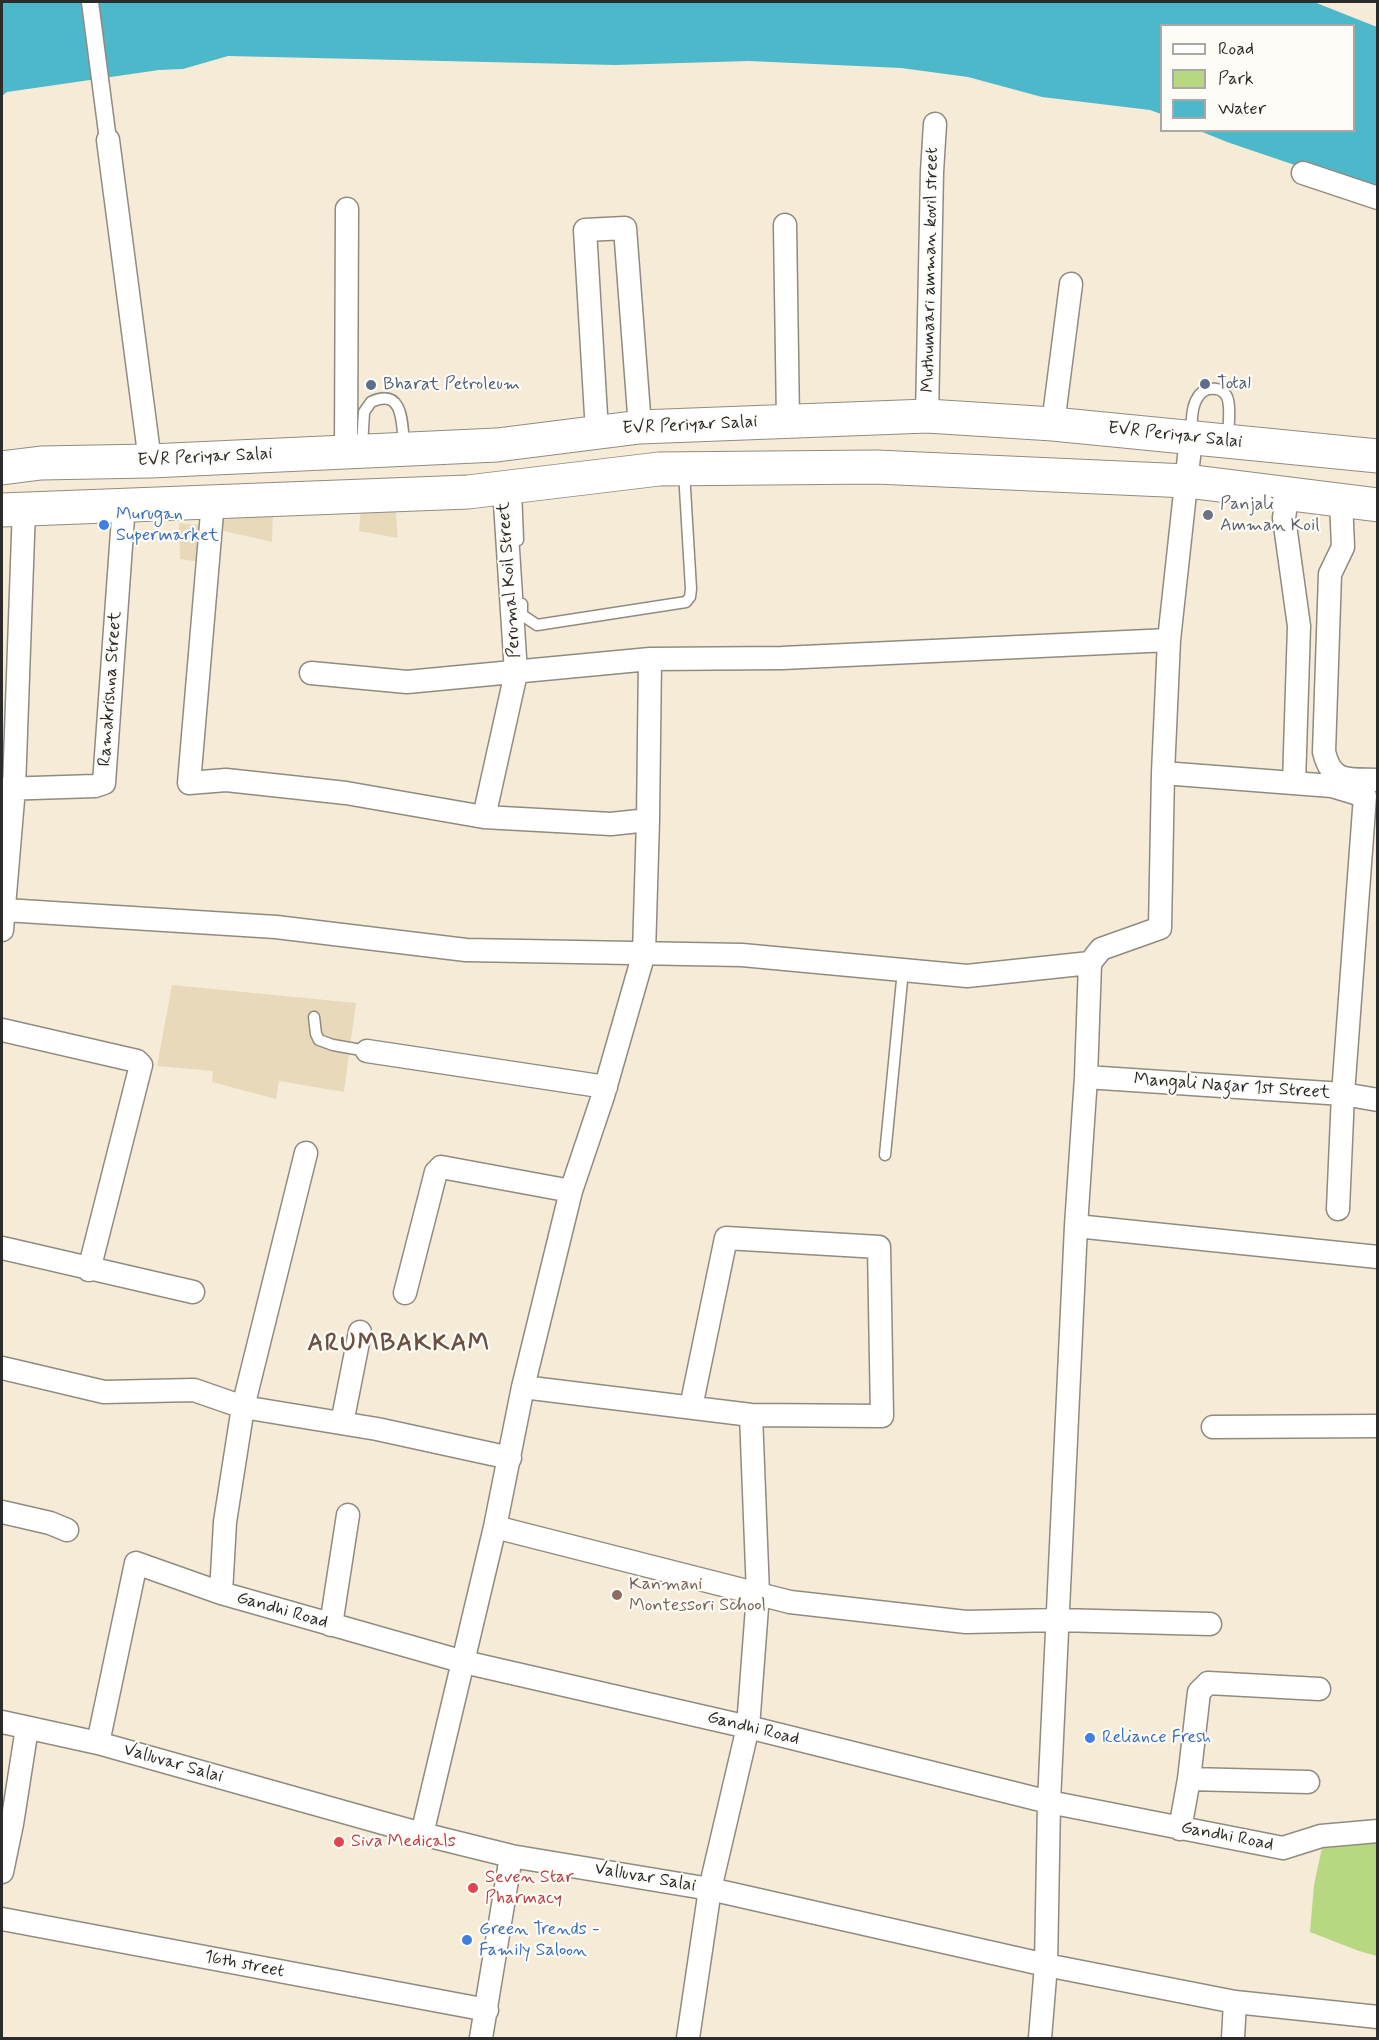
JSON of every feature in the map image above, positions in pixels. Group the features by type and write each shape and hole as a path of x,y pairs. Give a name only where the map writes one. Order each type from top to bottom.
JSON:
{"main road":[{"name":"EVR Periyar Salai","path":"2,468 41,463 150,461 497,446 640,427 927,416 1053,424 1377,456"},
{"path":"13,509 468,492 659,469 876,466 1187,481 1287,491 1377,509"}],"street":[{"path":"90,2 150,461"},
{"name":"Muthumaari amman kovil street","path":"927,416 935,124"},
{"path":"1303,173 1377,198"},
{"path":"347,209 354,451"},
{"path":"785,225 788,421"},
{"path":"597,432 585,230 625,228 640,427"},
{"path":"1053,424 1071,284"},
{"path":"1040,2038 1046,1965 1049,1802 1090,963 1101,949 1160,928 1163,773 1170,640 1191,438"},
{"name":"Perumal Koil Street","path":"484,817 516,673 510,487"},
{"path":"1287,491 1284,518 1299,626 1294,783"},
{"path":"1341,500 1343,548 1330,574 1324,752 1328,766 1335,775 1353,779 1377,780"},
{"path":"213,501 189,783 226,780 346,793 484,817 611,824 648,820"},
{"name":"Ramakrishna Street","path":"8,788 95,786 104,783 124,504"},
{"path":"13,509 3,920 276,927 466,950 742,955 967,976 1090,963"},
{"path":"311,673 406,682 650,659 782,658 1170,640"},
{"path":"422,1834 495,1527 523,1387 571,1191 606,1087 644,953 650,659"},
{"path":"1163,773 1332,786 1365,796 1343,1094 1338,1209"},
{"path":"2,1030 137,1061 141,1065 88,1270"},
{"path":"368,1051 606,1087"},
{"name":"Mangali Nagar 1st Street","path":"1086,1077 1343,1094 1377,1100"},
{"path":"221,1593 225,1522 243,1407 306,1153"},
{"path":"405,1293 436,1172 441,1167 571,1191"},
{"path":"1076,1226 1377,1257"},
{"path":"523,1387 751,1415 882,1416 879,1247 726,1238 691,1407"},
{"path":"2,1248 88,1270 193,1292"},
{"path":"342,1423 360,1332"},
{"path":"2,1368 104,1392 194,1390 243,1407 342,1423 510,1458"},
{"path":"688,2038 710,1889 748,1727 758,1594 751,1415"},
{"path":"1213,1427 1377,1426"},
{"path":"2,1512 50,1523 67,1530"},
{"path":"331,1625 348,1515"},
{"path":"495,1527 790,1602 966,1622 1058,1620 1210,1624"},
{"name":"Gandhi Road","path":"98,1743 136,1563 221,1593 464,1662 748,1727 1049,1802 1283,1848 1321,1836 1377,1831"},
{"path":"1180,1829 1190,1779 1199,1692 1208,1683 1319,1689"},
{"name":"Valluvar Salai","path":"2,1722 98,1743 422,1834 510,1856 710,1889 1046,1965 1235,2002 1377,2017"},
{"path":"2,1872 7,1824 27,1728"},
{"path":"1190,1779 1308,1782"},
{"path":"482,2038 510,1856"},
{"name":"16th street","path":"2,1919 487,2010"},
{"path":"1233,2038 1235,2002"}],"lane":[{"path":"1191,438 1192,416 1198,397 1203,391 1218,388 1224,391 1228,399 1228,441"},
{"path":"354,451 364,412 371,402 383,398 389,399 398,406 402,417 405,449"},
{"path":"510,487 522,615 537,625 686,602 690,597 691,589 684,469"},
{"path":"885,1155 903,970"},
{"path":"314,1017 316,1034 325,1044 368,1051"}],"shaded area":[{"path":"362,496 395,502 398,538 359,531"},
{"path":"246,500 273,513 272,542 220,530 223,516 246,518"},
{"path":"179,523 211,526 208,563 180,559"},
{"path":"172,985 356,1003 344,1092 279,1081 276,1099 212,1082 213,1071 157,1066"}],"green space":[{"path":"1377,1836 1377,1956 1310,1932 1314,1885 1323,1843"}],"water":[{"path":"2,2 1314,2 1377,27 1377,193 1202,132 1355,132 1355,24 1160,24 1160,114 1150,110 1042,97 968,77 901,68 749,61 615,65 228,56 183,69 159,70 7,92 2,96"}],"place":[{"name":"Total","path":"1205,384"},
{"name":"Bharat Petroleum","path":"371,385"},
{"name":"Panjali Amman Koil","path":"1208,515"},
{"name":"Murugan Supermarket","path":"104,525"},
{"name":"Kanmani Montessori School","path":"617,1595"},
{"name":"Reliance Fresh","path":"1090,1738"},
{"name":"Siva Medicals","path":"339,1842"},
{"name":"Seven Star Pharmacy","path":"473,1888"},
{"name":"Green Trends - Family Saloon","path":"467,1940"}],"district":[{"name":"ARUMBAKKAM","path":"399,1345"}]}
